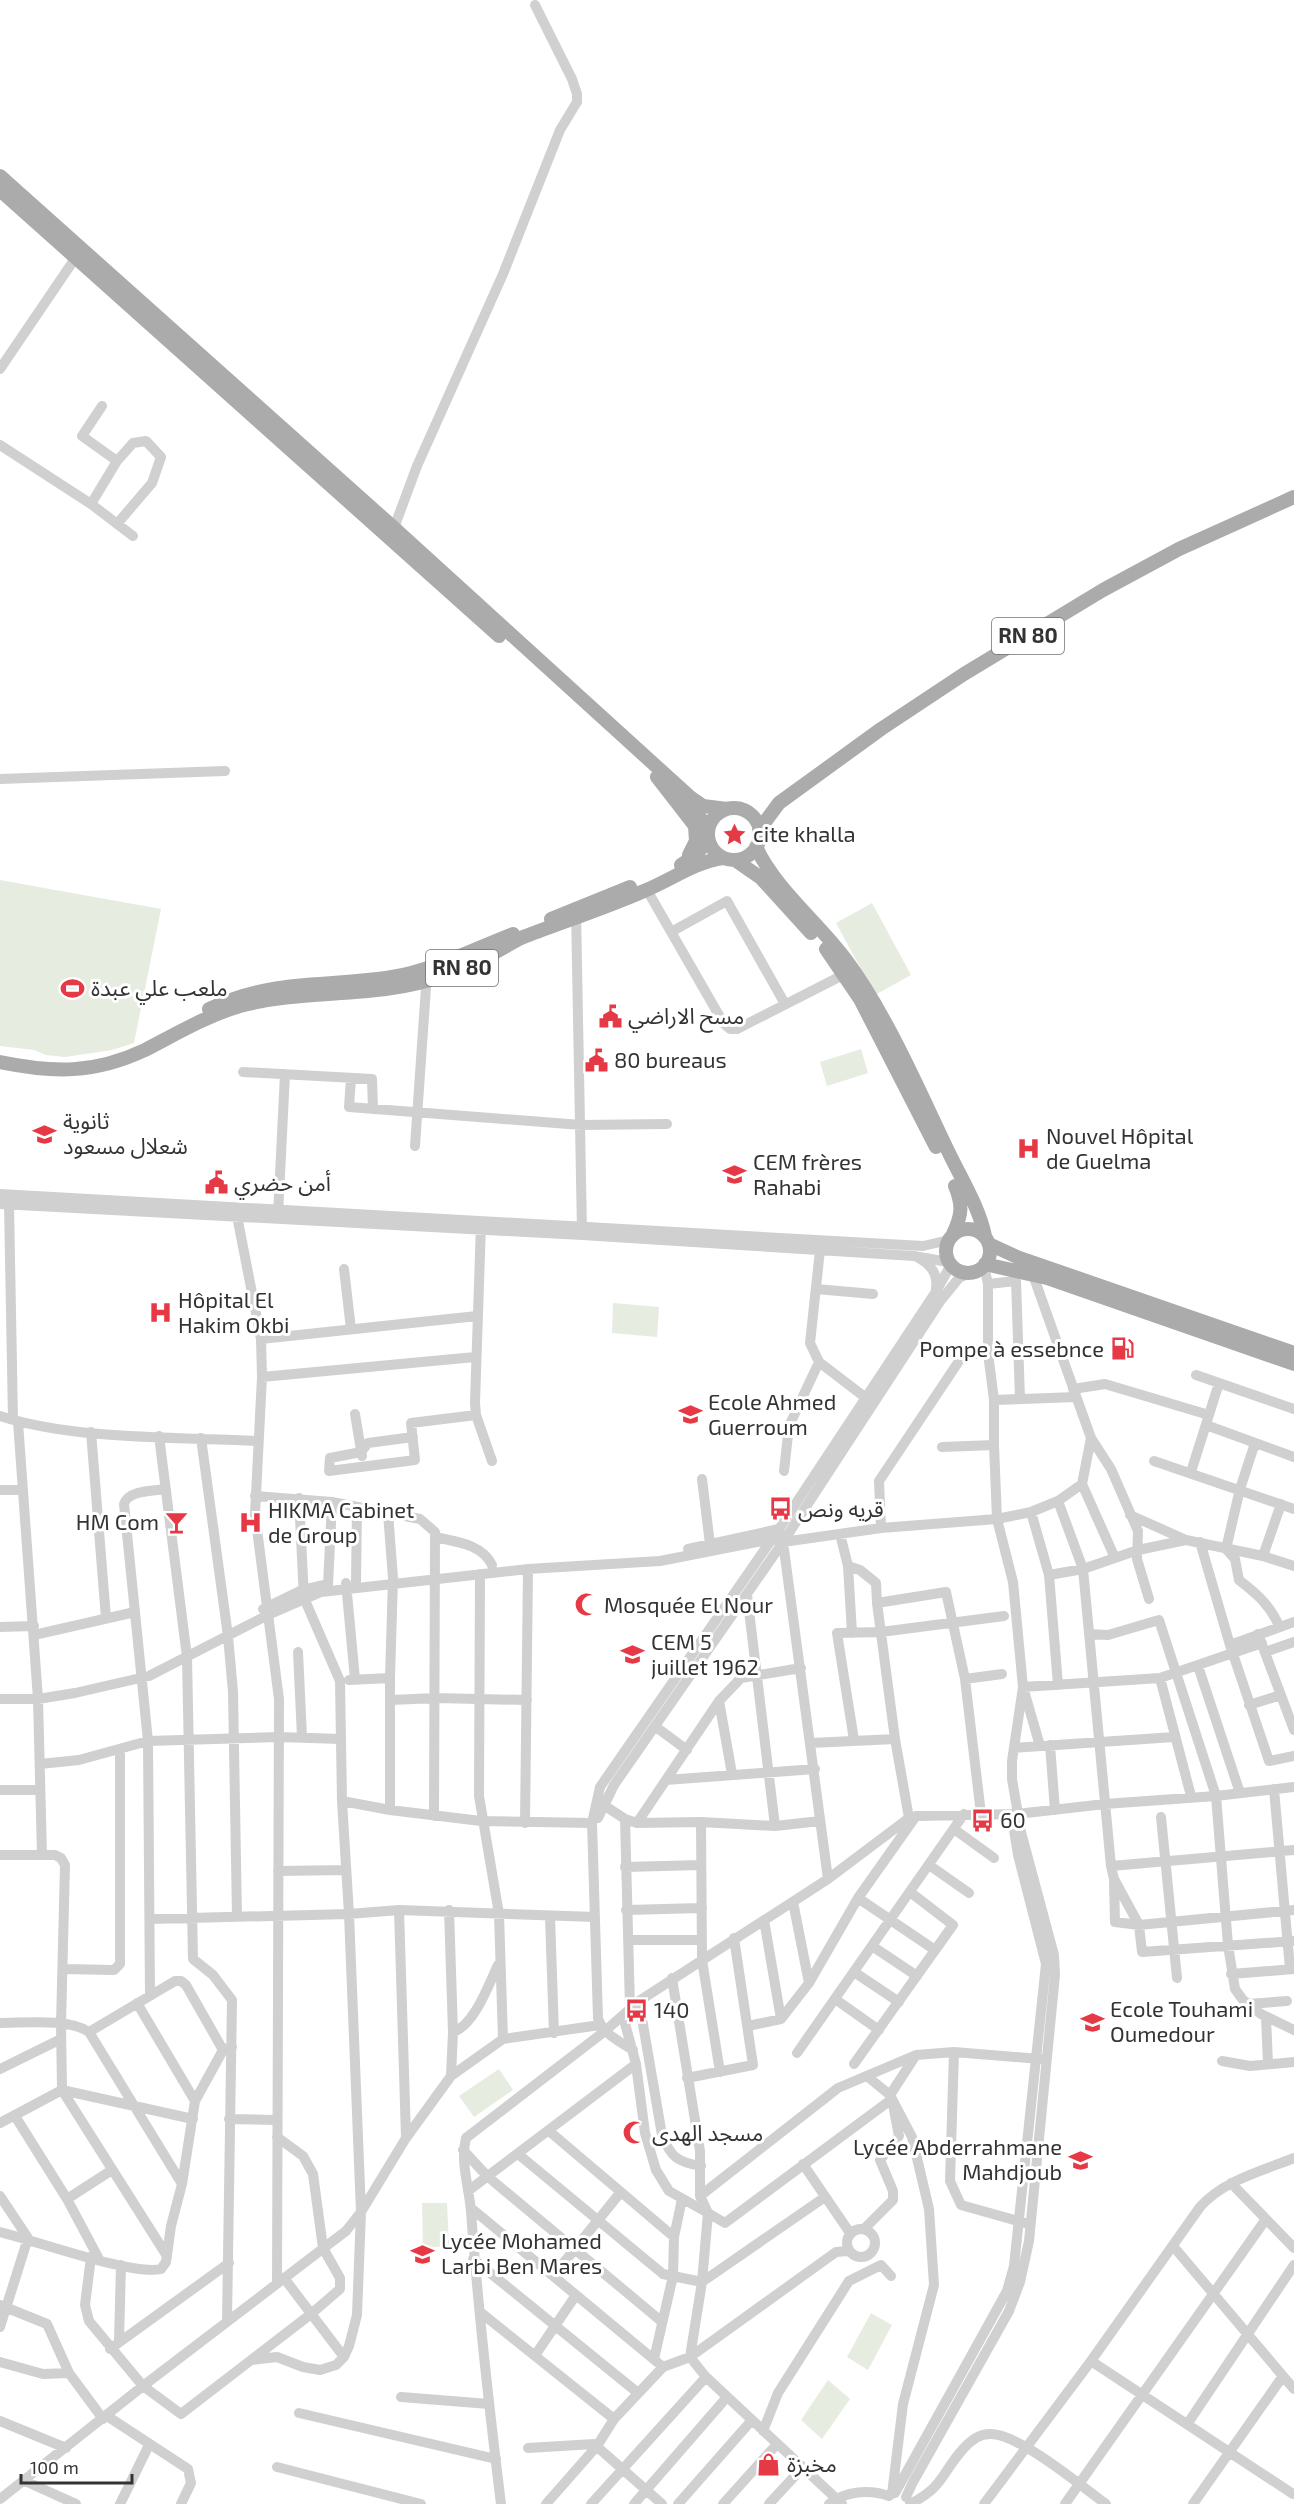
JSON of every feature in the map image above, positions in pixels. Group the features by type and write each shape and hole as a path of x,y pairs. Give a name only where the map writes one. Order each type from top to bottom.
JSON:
{"main road":[{"path":"0,176 394,528 690,797 703,806 743,810 756,821 759,830 756,847 751,853 729,859"},
{"path":"0,190 657,777 701,819 716,854 761,878 822,944 845,974 881,1038 962,1202 961,1216 946,1250 950,1264 963,1273 970,1273 984,1265 990,1252 979,1217 932,1118 874,1004 846,960 770,871 756,847"},
{"name":"RN 80","path":"759,830 779,803 926,698 1103,590 1179,549 1294,497"},
{"path":"657,777 695,826 696,841 684,864"},
{"name":"RN 80","path":"743,810 779,803"},
{"path":"708,836 714,818 727,809"},
{"name":"RN 80","path":"0,1062 54,1071 87,1069 145,1050 186,1027 238,1007 315,995 378,991 427,974 481,960 525,936 684,864 700,852 708,836"},
{"name":"RN 80","path":"576,914 647,890 700,864 729,859"},
{"path":"951,1237 962,1230 970,1229 1017,1257 1294,1353"},
{"path":"984,1265 1034,1275 1294,1364"}],"street":[{"path":"394,528 417,466 502,274 560,130 577,102 578,94 572,79 535,6"},
{"path":"0,369 76,257"},
{"path":"102,406 82,436 117,461"},
{"path":"91,504 117,461 133,443 146,441 161,457 152,483 117,524"},
{"path":"0,445 91,504 133,536"},
{"path":"0,779 225,771"},
{"path":"647,890 728,1028 737,1029 845,974"},
{"path":"671,932 727,901 785,1004"},
{"path":"576,914 582,1230"},
{"path":"415,1146 427,974"},
{"path":"243,1072 372,1080 373,1108"},
{"path":"278,1214 285,1074"},
{"path":"351,1078 349,1107 581,1125 667,1124"},
{"path":"0,1194 278,1214 923,1246 951,1237"},
{"path":"42,1855 38,1699 16,1421 5,1204 237,1216 278,1214"},
{"path":"237,1216 261,1339 262,1377 255,1515 279,1699 276,2120 281,2281 311,2314 344,2357"},
{"path":"481,1225 475,1357 476,1415 492,1461"},
{"path":"582,1230 914,1256 950,1264 935,1293 779,1529 778,1541 801,1668 828,1879"},
{"path":"820,1250 810,1343 819,1362 866,1398"},
{"path":"914,1256 926,1262 937,1276 935,1293"},
{"path":"898,2499 1014,2298 1026,2262 1026,2223 1036,2059 1046,1957 1020,1862 1014,1831 1012,1779 1023,1687 1013,1582 997,1519 994,1400 988,1353 988,1284 984,1265"},
{"path":"344,1269 351,1329"},
{"path":"603,2028 593,1828 607,1776 778,1541 941,1300 959,1278 970,1273"},
{"path":"1034,1275 1091,1438 1111,1469 1138,1532 1137,1559 1149,1599"},
{"path":"988,1284 1016,1281 1020,1399"},
{"path":"816,1289 873,1294"},
{"path":"261,1339 477,1316"},
{"path":"881,1528 879,1481 963,1355 988,1353"},
{"path":"262,1377 475,1357"},
{"path":"784,1471 789,1426 819,1362"},
{"path":"1196,1375 1294,1409"},
{"path":"1191,1472 1219,1383"},
{"path":"994,1400 1074,1393 1105,1384 1208,1420 1255,1443 1294,1457"},
{"path":"355,1414 363,1465"},
{"path":"413,1437 368,1443 361,1452 330,1458 329,1471 415,1460 413,1437 411,1423 476,1415"},
{"path":"0,1416 16,1421 91,1432 257,1441"},
{"path":"91,1432 106,1618"},
{"path":"159,1436 187,1653 193,1959 213,1975 232,2000 227,2048 229,2119 227,2322"},
{"path":"201,1438 228,1632 237,1916"},
{"path":"1091,1438 1082,1484 1115,1558"},
{"path":"1226,1549 1240,1489 1255,1443"},
{"path":"942,1447 994,1445"},
{"path":"1154,1461 1294,1509"},
{"path":"702,1479 710,1544"},
{"path":"0,1699 38,1699 141,1674 154,1674 187,1653 268,1610 328,1585 660,1561 778,1541 881,1528 997,1519 1031,1512 1058,1502 1082,1484"},
{"path":"150,1996 148,1741 124,1504 125,1499 130,1495 166,1489"},
{"path":"0,1490 22,1490"},
{"path":"255,1496 332,1502 420,1519 435,1532 434,1816"},
{"path":"251,2360 277,2357 303,2367 320,2370 336,2365 344,2357 357,2315 361,2212 342,1801 340,1681 303,1594 299,1498"},
{"path":"328,1585 332,1502"},
{"path":"1058,1502 1083,1569 1098,1742 1114,1879 1115,1922 1139,1925 1289,1911"},
{"path":"1263,1556 1281,1504"},
{"path":"355,1679 350,1584 357,1507"},
{"path":"1031,1512 1049,1575 1058,1685"},
{"path":"388,1513 393,1581 390,1810"},
{"path":"1130,1515 1186,1540 1263,1556 1294,1566"},
{"path":"435,1577 492,1565 637,1557 779,1529"},
{"path":"840,1534 848,1566 852,1633"},
{"path":"435,1537 473,1546 488,1557 492,1565"},
{"path":"1049,1575 1083,1569 1138,1550 1186,1540"},
{"path":"600,1802 656,1727 747,1594 778,1541"},
{"path":"1200,1542 1231,1649 1269,1761 1294,1756"},
{"path":"1226,1549 1235,1558 1239,1580 1263,1598 1279,1626"},
{"path":"748,2026 781,2019 809,1983 858,1898 913,1817 895,1739 876,1582 860,1570 848,1566"},
{"path":"525,1822 528,1569"},
{"path":"480,1574 479,1796 499,1914 503,2039"},
{"path":"303,1594 350,1584"},
{"path":"877,1603 946,1592 965,1679 987,1814 1014,1831"},
{"path":"747,1594 775,1826"},
{"path":"0,1627 34,1631 135,1612"},
{"path":"854,1740 837,1633 881,1632 1004,1616"},
{"path":"1089,1634 1108,1635 1159,1620 1216,1796 1228,1945 1235,1989 1248,2004 1266,2017 1294,2030"},
{"path":"1261,1643 1279,1626 1294,1622"},
{"path":"1023,1687 1160,1678 1198,1666 1231,1649 1261,1643 1294,1642"},
{"path":"1261,1643 1294,1728"},
{"path":"298,1652 302,1737"},
{"path":"1198,1666 1240,1793"},
{"path":"637,1823 719,1701 741,1678 801,1668"},
{"path":"965,1679 1002,1674"},
{"path":"340,1681 390,1678"},
{"path":"1160,1678 1191,1796"},
{"path":"1023,1687 1045,1746 1055,1810"},
{"path":"1249,1705 1281,1695"},
{"path":"392,1700 436,1698 527,1700"},
{"path":"719,1701 732,1774"},
{"path":"656,1727 687,1750"},
{"path":"40,1764 79,1760 148,1741 279,1737 341,1739"},
{"path":"1014,1748 1174,1737"},
{"path":"811,1743 895,1739"},
{"path":"64,1969 114,1970 120,1964 120,1749"},
{"path":"666,1780 815,1769"},
{"path":"501,2504 473,2259 471,2208 463,2150 466,2138 603,2028 672,1978 828,1879 913,1817 1015,1814 1294,1787"},
{"path":"1231,1974 1292,1969 1289,1911 1279,1852 1274,1789"},
{"path":"0,1790 40,1790"},
{"path":"342,1801 434,1816 593,1828"},
{"path":"600,1802 625,1819 637,1823 701,1822 775,1826 820,1821"},
{"path":"797,2054 964,1814"},
{"path":"1015,1814 1054,1955 1055,1975 1048,2060 1026,2223"},
{"path":"1161,1817 1177,1978"},
{"path":"625,1819 626,1910 633,2050 650,2153 660,2180 669,2191 725,2223 891,2097 916,2055"},
{"path":"701,1822 702,1960 720,2072"},
{"path":"954,1829 994,1858"},
{"path":"1112,1866 1294,1850"},
{"path":"0,1855 55,1855 62,1858 65,1865 61,2024 62,2090 167,2256"},
{"path":"626,1867 701,1865"},
{"path":"929,1865 969,1893"},
{"path":"278,1871 346,1870"},
{"path":"1114,1879 1139,1925 1142,1952 1291,1941"},
{"path":"854,2064 953,1925 910,1892"},
{"path":"858,1898 935,1950"},
{"path":"793,1902 809,1983"},
{"path":"626,1910 702,1908"},
{"path":"150,1919 349,1914 399,1910 596,1917"},
{"path":"399,1910 406,2138"},
{"path":"449,1910 453,2032 451,2076"},
{"path":"550,1917 554,2032"},
{"path":"764,1920 781,2019"},
{"path":"687,2078 753,2065 734,1938"},
{"path":"628,1940 702,1940"},
{"path":"872,1946 917,1976"},
{"path":"453,2032 460,2030 470,2021 499,1964"},
{"path":"854,1972 899,2002"},
{"path":"672,1978 701,2166 700,2196 708,2213 702,2282 690,2357 706,2377 803,2467 836,2503 851,2493 872,2492 898,2499 929,2494 962,2449 974,2439 990,2434 1001,2435 1025,2447 1106,2504"},
{"path":"89,2032 174,1980 186,1985 227,2048"},
{"path":"834,1999 879,2030"},
{"path":"1248,2004 1287,2001"},
{"path":"137,2003 195,2101"},
{"path":"631,2008 662,2135 673,2155 682,2163 701,2166"},
{"path":"1266,2017 1268,2064"},
{"path":"0,2024 61,2024 82,2028 89,2032 182,2184"},
{"path":"0,2499 346,2231 361,2212 406,2138 451,2076 503,2039 603,2028 633,2050"},
{"path":"0,2069 61,2039"},
{"path":"0,2232 120,2265 156,2270 164,2266 182,2184 195,2101 227,2048"},
{"path":"700,2196 838,2088 916,2055 954,2052 1048,2060"},
{"path":"954,2052 950,2181 961,2205 1026,2223"},
{"path":"1222,2061 1250,2066 1294,2062"},
{"path":"468,2191 636,2064"},
{"path":"868,2077 891,2097 912,2137 929,2210 934,2285 903,2404 898,2499"},
{"path":"0,2123 62,2090 193,2119"},
{"path":"850,2233 864,2229 893,2200 893,2191 880,2160 899,2136 891,2097"},
{"path":"15,2116 67,2199 95,2258 85,2306 95,2330 143,2386 181,2414 311,2314 338,2292 341,2286 340,2278 323,2248 314,2174 303,2156 277,2137"},
{"path":"229,2119 276,2120"},
{"path":"549,2131 674,2237"},
{"path":"463,2150 488,2176 661,2320"},
{"path":"518,2154 663,2274 702,2282 825,2197"},
{"path":"984,2504 1092,2361 1209,2196 1231,2183 1294,2158"},
{"path":"803,2164 850,2233"},
{"path":"67,2199 112,2170"},
{"path":"1231,2183 1294,2248"},
{"path":"554,2276 620,2193"},
{"path":"0,2196 28,2238"},
{"path":"654,2360 661,2320 673,2276 674,2237 682,2199"},
{"path":"471,2208 663,2367"},
{"path":"1065,2504 1266,2219"},
{"path":"864,2229 873,2235 875,2240 873,2250 867,2257 865,2272"},
{"path":"850,2233 846,2242 848,2251 856,2257 867,2257"},
{"path":"0,2327 3,2306 28,2238"},
{"path":"1173,2246 1294,2389"},
{"path":"546,2504 597,2446 614,2419 663,2367 690,2357 836,2252 848,2251"},
{"path":"473,2259 638,2393"},
{"path":"110,2349 228,2263"},
{"path":"119,2341 120,2265"},
{"path":"764,2431 778,2393 849,2281 880,2265 891,2276"},
{"path":"1188,2423 1294,2265"},
{"path":"536,2354 576,2295"},
{"path":"3,2306 47,2324 69,2373 105,2417 185,2466 189,2472 190,2483 181,2504"},
{"path":"480,2312 536,2354 614,2419"},
{"path":"1092,2361 1188,2423 1229,2453 1294,2493 1286,2504"},
{"path":"0,2362 43,2374 69,2373"},
{"path":"1193,2504 1283,2376"},
{"path":"591,2504 706,2377"},
{"path":"401,2397 489,2404"},
{"path":"634,2504 727,2397"},
{"path":"299,2413 496,2459"},
{"path":"678,2504 752,2420"},
{"path":"0,2421 66,2448"},
{"path":"528,2448 594,2444 662,2504"},
{"path":"723,2504 777,2444"},
{"path":"120,2504 149,2445"},
{"path":"277,2467 421,2504"},
{"path":"769,2504 803,2467"},
{"path":"25,2481 76,2504"}],"shaded area":[{"name":"ملعب علي عبدة","path":"0,880 161,909 134,1043 112,1050 65,1057 0,1046"},
{"path":"872,903 911,975 875,995 836,923"},
{"path":"861,1049 868,1073 827,1086 820,1062"},
{"path":"613,1303 659,1307 657,1337 612,1333"},
{"path":"499,2069 513,2090 474,2117 459,2096"},
{"path":"422,2203 447,2203 449,2246 423,2248"},
{"path":"871,2313 892,2325 868,2370 847,2357"},
{"path":"828,2380 850,2399 822,2439 801,2420"}],"place":[{"name":"cite khalla","path":"735,834"},
{"name":"ملعب علي عبدة","path":"73,988"},
{"name":"مسح الاراضي","path":"610,1016"},
{"name":"80 bureaus","path":"596,1060"},
{"name":"ثانوية شعلال مسعود","path":"45,1134"},
{"name":"Nouvel Hôpital de Guelma","path":"1028,1149"},
{"name":"CEM frères Rahabi","path":"735,1175"},
{"name":"أمن حضري","path":"216,1183"},
{"name":"Hôpital El Hakim Okbi","path":"160,1313"},
{"name":"Pompe à essebnce","path":"1122,1349"},
{"name":"Ecole Ahmed Guerroum","path":"690,1415"},
{"name":"قريه ونص","path":"780,1509"},
{"name":"HM Com","path":"177,1522"},
{"name":"HIKMA Cabinet de Group","path":"250,1523"},
{"name":"Mosquée El Nour","path":"586,1605"},
{"name":"CEM 5 juillet 1962","path":"633,1655"},
{"name":"60","path":"982,1820"},
{"name":"140","path":"636,2010"},
{"name":"Ecole Touhami Oumedour","path":"1092,2022"},
{"name":"مسجد الهدى","path":"634,2133"},
{"name":"Lycée Abderrahmane Mahdjoub","path":"1080,2160"},
{"name":"Lycée Mohamed Larbi Ben Mares","path":"423,2254"},
{"name":"مخبزة","path":"769,2464"}]}
